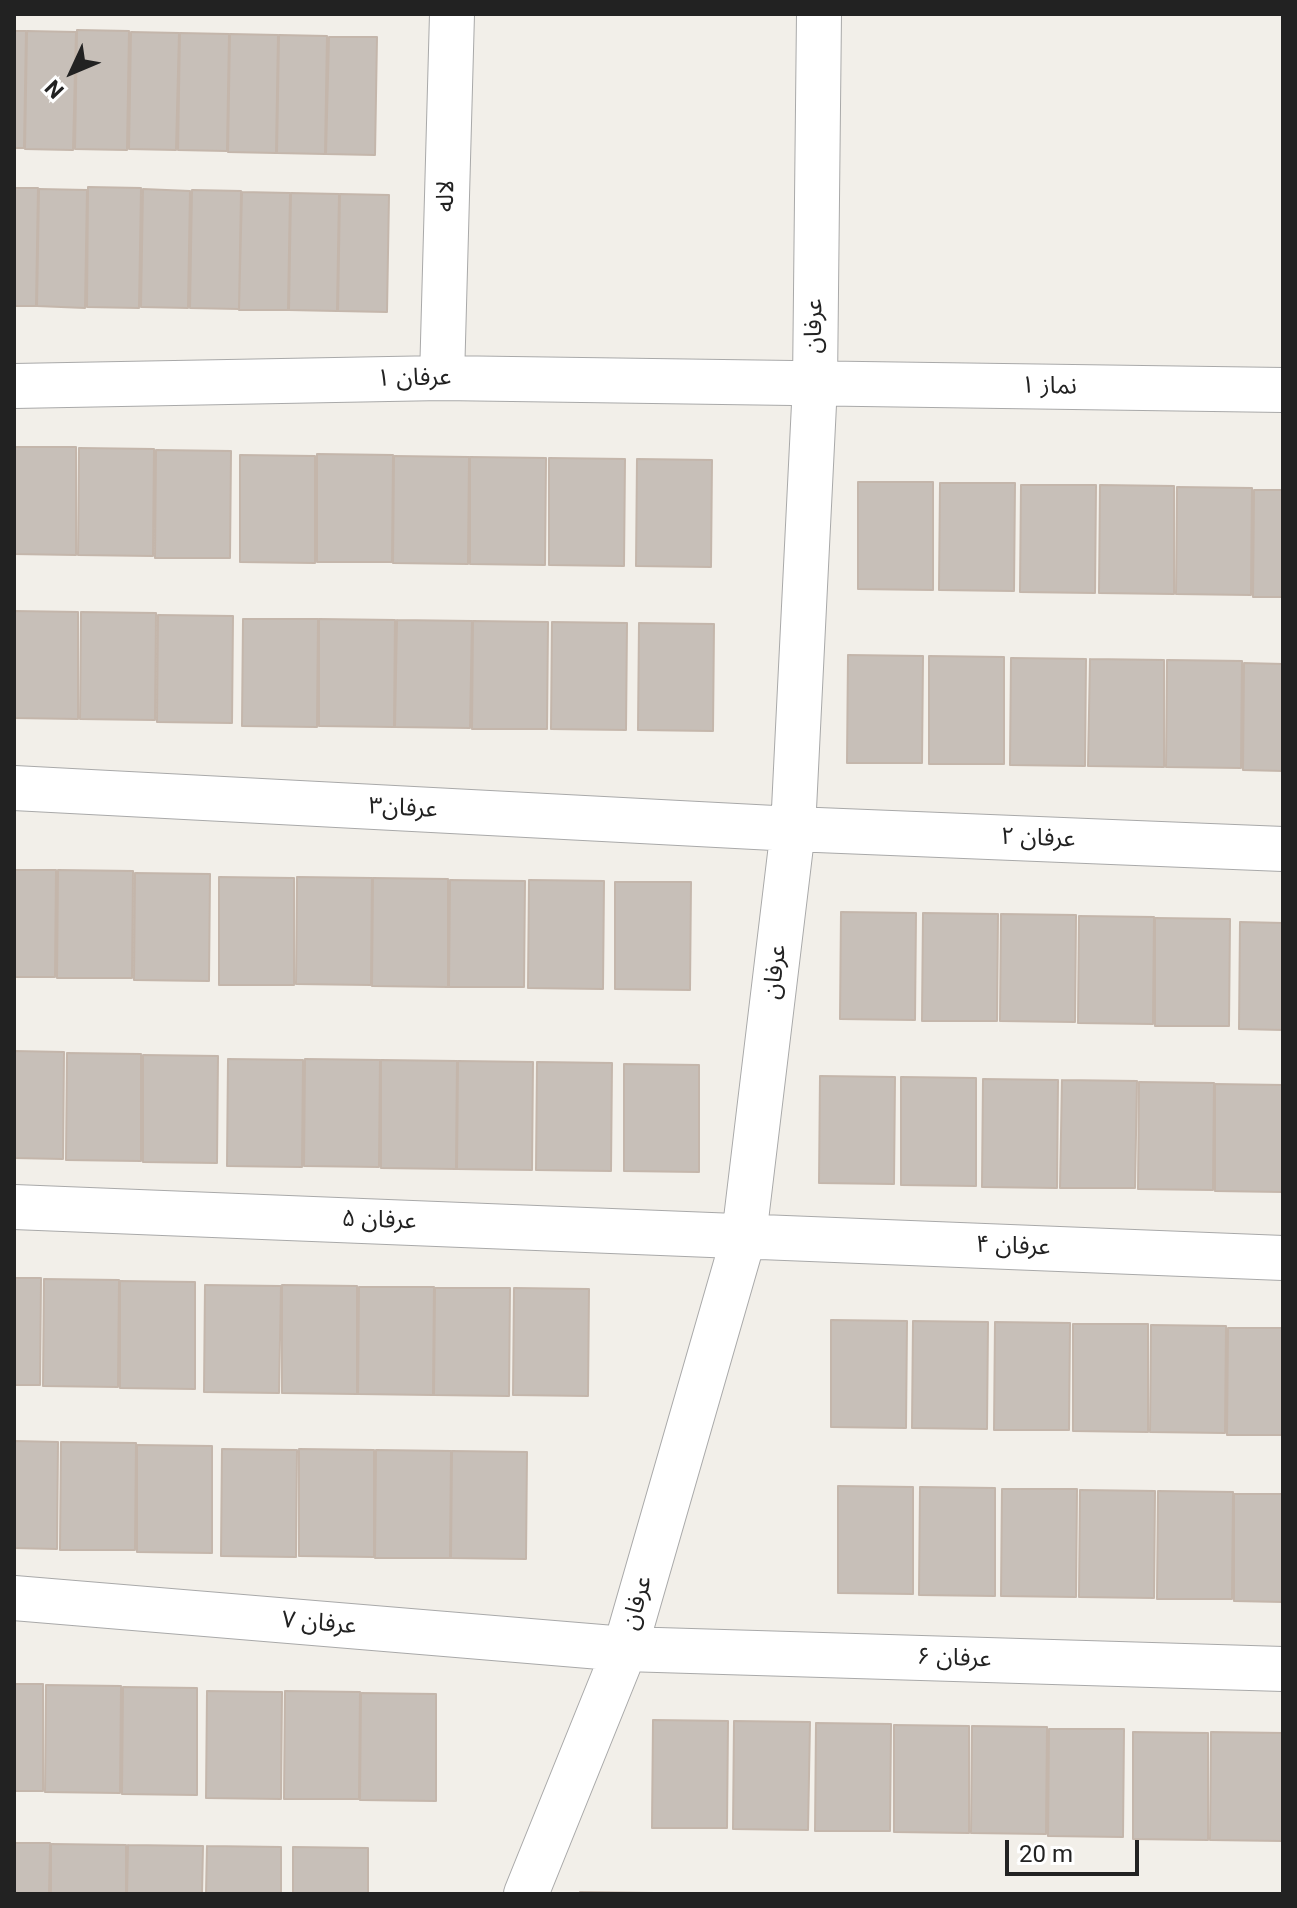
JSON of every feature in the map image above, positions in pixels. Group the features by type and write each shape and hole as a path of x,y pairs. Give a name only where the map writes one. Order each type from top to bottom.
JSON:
{"street":[{"name":"لاله","path":"442,378 452,14"},
{"name":"عرفان","path":"526,1894 625,1649 744,1236 793,829 815,384 819,14"},
{"name":"عرفان ۱","path":"14,386 442,378 815,384"},
{"name":"نماز ۱","path":"815,384 1283,390"},
{"name":"عرفان۳","path":"14,788 793,829"},
{"name":"عرفان ۲","path":"793,829 1283,849"},
{"name":"عرفان ۵","path":"14,1207 744,1236"},
{"name":"عرفان ۴","path":"744,1236 1283,1258"},
{"name":"عرفان ۷","path":"14,1598 625,1649"},
{"name":"عرفان ۶","path":"625,1649 1283,1669"}],"building":[{"path":"77,30 129,31 127,150 75,149"},
{"path":"14,31 26,31 24,148 14,148"},
{"path":"27,31 76,32 73,150 25,149"},
{"path":"131,32 179,33 176,150 129,149"},
{"path":"180,33 229,34 227,151 178,150"},
{"path":"230,34 278,35 276,153 228,152"},
{"path":"279,35 327,36 325,154 277,153"},
{"path":"329,37 377,37 375,155 326,154"},
{"path":"88,187 141,188 139,308 87,307"},
{"path":"14,188 38,188 36,306 14,306"},
{"path":"39,189 87,190 85,308 37,306"},
{"path":"143,189 190,191 188,308 141,307"},
{"path":"192,190 241,191 239,309 190,308"},
{"path":"242,192 290,193 288,310 239,310"},
{"path":"291,193 339,194 337,311 289,310"},
{"path":"340,194 389,195 387,312 338,311"},
{"path":"14,447 76,447 76,555 14,554"},
{"path":"79,448 154,449 153,556 78,555"},
{"path":"156,450 231,451 230,558 155,558"},
{"path":"317,454 393,455 392,562 317,562"},
{"path":"240,455 315,456 315,563 240,562"},
{"path":"394,456 469,457 468,564 393,563"},
{"path":"470,457 546,458 545,565 470,564"},
{"path":"549,458 625,459 624,566 549,565"},
{"path":"637,459 712,460 711,567 636,566"},
{"path":"858,482 933,482 933,590 858,589"},
{"path":"940,483 1015,483 1014,591 939,590"},
{"path":"1021,485 1096,485 1095,593 1020,592"},
{"path":"1100,485 1174,486 1174,594 1099,593"},
{"path":"1177,487 1252,488 1251,595 1176,594"},
{"path":"1254,490 1283,490 1283,597 1253,597"},
{"path":"14,611 78,612 78,719 14,718"},
{"path":"81,612 156,613 155,720 80,719"},
{"path":"158,615 233,616 232,723 157,722"},
{"path":"243,619 318,619 317,727 242,726"},
{"path":"319,619 395,620 394,727 319,726"},
{"path":"397,620 472,621 470,728 395,727"},
{"path":"473,621 548,622 547,729 472,729"},
{"path":"552,622 627,623 626,730 551,729"},
{"path":"639,623 714,624 713,731 638,730"},
{"path":"848,655 923,656 922,763 847,763"},
{"path":"929,656 1004,657 1004,764 929,764"},
{"path":"1011,658 1086,659 1085,766 1010,765"},
{"path":"1090,659 1164,660 1164,767 1088,766"},
{"path":"1167,660 1242,661 1241,768 1166,767"},
{"path":"1244,663 1283,664 1283,771 1243,770"},
{"path":"14,870 56,870 55,977 14,977"},
{"path":"58,870 133,871 132,978 57,978"},
{"path":"135,873 210,874 209,981 134,980"},
{"path":"219,877 294,878 294,985 219,985"},
{"path":"297,877 372,878 371,985 296,984"},
{"path":"373,878 448,879 448,987 372,986"},
{"path":"450,880 525,881 524,987 449,987"},
{"path":"529,880 604,881 603,989 528,988"},
{"path":"615,882 691,882 690,990 615,989"},
{"path":"841,912 916,913 915,1020 840,1019"},
{"path":"923,913 998,914 997,1021 922,1021"},
{"path":"1001,914 1076,915 1075,1022 1000,1021"},
{"path":"1079,916 1154,917 1153,1024 1078,1023"},
{"path":"1155,918 1230,919 1229,1026 1155,1026"},
{"path":"1240,922 1283,923 1283,1030 1239,1029"},
{"path":"14,1051 64,1052 63,1159 14,1158"},
{"path":"67,1053 141,1054 141,1161 66,1160"},
{"path":"143,1055 218,1056 217,1163 143,1162"},
{"path":"228,1059 303,1060 302,1167 227,1166"},
{"path":"305,1059 380,1060 379,1167 304,1166"},
{"path":"381,1060 457,1061 456,1169 381,1168"},
{"path":"458,1061 533,1062 532,1170 457,1169"},
{"path":"537,1062 612,1063 611,1171 536,1170"},
{"path":"624,1064 699,1065 699,1172 624,1171"},
{"path":"820,1076 895,1077 894,1184 819,1183"},
{"path":"901,1077 976,1078 976,1186 901,1185"},
{"path":"983,1079 1058,1080 1057,1188 982,1187"},
{"path":"1062,1080 1137,1081 1135,1188 1060,1188"},
{"path":"1139,1082 1214,1083 1213,1190 1138,1189"},
{"path":"1215,1084 1283,1085 1283,1192 1215,1191"},
{"path":"14,1278 41,1278 40,1385 14,1385"},
{"path":"44,1279 119,1280 118,1387 43,1386"},
{"path":"120,1281 195,1282 195,1389 120,1388"},
{"path":"205,1285 281,1286 279,1393 204,1392"},
{"path":"282,1285 357,1286 357,1394 282,1393"},
{"path":"359,1287 434,1287 433,1395 358,1394"},
{"path":"435,1288 510,1288 509,1396 434,1395"},
{"path":"514,1288 589,1289 588,1396 513,1395"},
{"path":"831,1320 907,1321 906,1428 831,1427"},
{"path":"913,1321 988,1322 987,1429 912,1428"},
{"path":"995,1322 1070,1323 1069,1430 994,1430"},
{"path":"1073,1324 1148,1324 1148,1432 1073,1431"},
{"path":"1151,1325 1226,1326 1225,1433 1150,1432"},
{"path":"1228,1328 1283,1328 1283,1435 1227,1435"},
{"path":"14,1441 58,1442 57,1549 14,1548"},
{"path":"61,1442 136,1443 135,1550 60,1550"},
{"path":"137,1445 212,1446 212,1553 137,1552"},
{"path":"222,1449 297,1450 296,1557 221,1556"},
{"path":"299,1449 374,1450 374,1557 299,1556"},
{"path":"376,1450 451,1451 450,1558 375,1558"},
{"path":"452,1451 527,1452 526,1559 451,1558"},
{"path":"838,1486 913,1487 913,1594 838,1593"},
{"path":"920,1487 995,1488 995,1596 919,1595"},
{"path":"1002,1489 1077,1489 1076,1597 1001,1596"},
{"path":"1080,1490 1155,1491 1154,1598 1079,1597"},
{"path":"1158,1491 1233,1492 1232,1599 1157,1599"},
{"path":"1234,1494 1283,1494 1283,1602 1234,1601"},
{"path":"14,1684 43,1684 43,1791 14,1791"},
{"path":"46,1685 121,1686 120,1793 45,1792"},
{"path":"123,1687 197,1688 197,1795 122,1794"},
{"path":"207,1691 282,1692 281,1799 206,1798"},
{"path":"285,1691 360,1692 359,1799 284,1799"},
{"path":"361,1693 436,1694 436,1801 360,1800"},
{"path":"653,1720 728,1721 727,1828 652,1828"},
{"path":"734,1721 810,1722 808,1830 733,1829"},
{"path":"816,1723 891,1724 890,1831 815,1831"},
{"path":"894,1725 969,1726 969,1833 894,1832"},
{"path":"972,1726 1047,1727 1046,1834 971,1833"},
{"path":"1049,1729 1124,1729 1123,1837 1048,1836"},
{"path":"1133,1732 1208,1733 1208,1840 1133,1839"},
{"path":"1211,1732 1283,1733 1283,1841 1210,1840"},
{"path":"14,1843 50,1843 49,1894 14,1894"},
{"path":"51,1844 126,1845 126,1894 51,1894"},
{"path":"128,1845 203,1846 202,1894 127,1894"},
{"path":"207,1846 281,1847 281,1894 206,1894"},
{"path":"293,1847 368,1848 368,1894 293,1894"},
{"path":"655,1893 655,1894 580,1894"}]}
